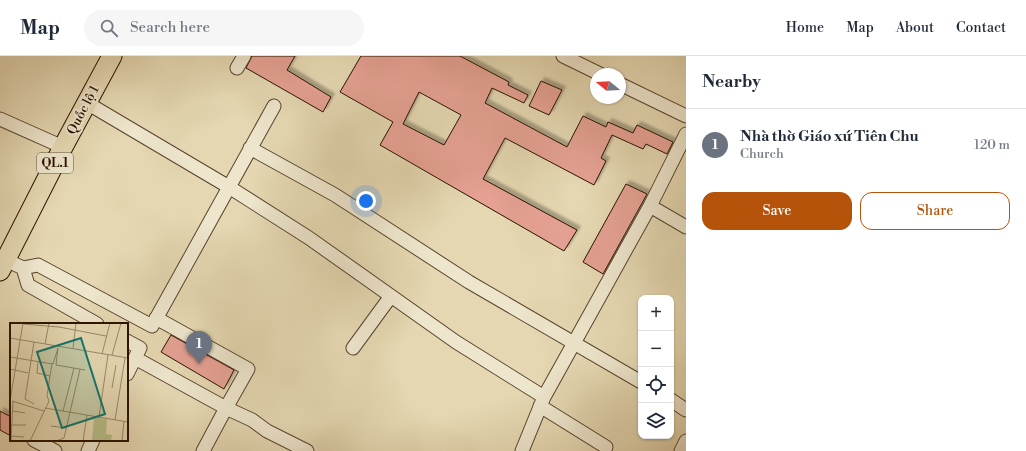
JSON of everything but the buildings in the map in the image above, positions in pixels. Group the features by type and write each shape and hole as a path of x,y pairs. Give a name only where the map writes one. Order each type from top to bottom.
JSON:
{"highway":[{"name":"Quốc lộ 1","path":"3,266 63,147 112,56"}],"street":[{"path":"237,68 244,56"},
{"path":"563,56 590,69"},
{"path":"626,87 686,116"},
{"path":"87,103 229,187 309,238 606,447"},
{"path":"3,266 23,268 38,265 152,326 274,106"},
{"path":"0,119 63,147"},
{"path":"522,451 542,402 650,206 686,134"},
{"path":"250,148 335,195 469,282 638,380"},
{"path":"650,206 686,227"},
{"path":"23,268 28,285 96,323"},
{"path":"353,348 391,296"},
{"path":"156,318 248,369 203,451"},
{"path":"128,342 140,348 128,372"},
{"path":"135,358 226,408 252,420 267,431 307,451"},
{"path":"674,402 686,410"},
{"path":"36,441 55,451"},
{"path":"88,451 93,441"},
{"path":"681,451 686,441"}],"place":[{"name":"Nhà thờ Giáo xứ Tiên Chu","path":"199,364"}]}
